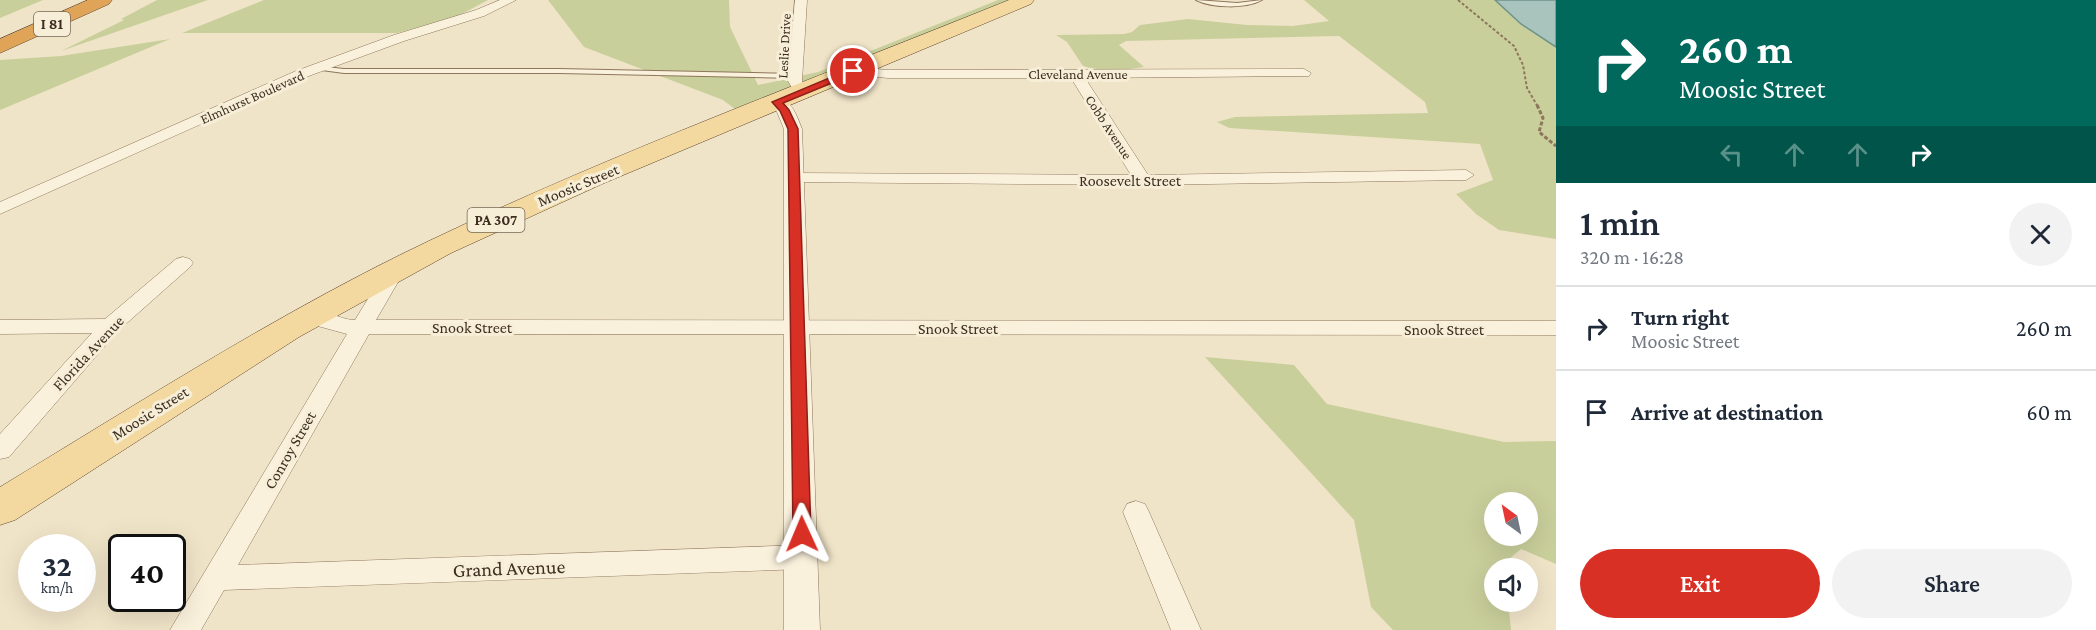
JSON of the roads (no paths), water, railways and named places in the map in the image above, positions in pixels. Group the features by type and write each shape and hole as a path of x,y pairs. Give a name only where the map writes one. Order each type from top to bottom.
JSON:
{"highway":[{"name":"I 81","path":"0,30 70,0"},
{"name":"I 81","path":"0,47 103,0"}],"main road":[{"name":"Moosic Street","path":"0,508 135,422 323,308 395,270 536,203 792,90 853,71 1025,0"}],"street":[{"name":"Elmhurst Boulevard","path":"0,209 316,68 510,0"},
{"name":"Leslie Drive","path":"792,90 801,0"},
{"name":"Cleveland Avenue","path":"853,71 888,74 1304,74"},
{"name":"Cobb Avenue","path":"1076,75 1143,180"},
{"path":"792,90 785,110 793,129 795,178 803,557 802,630"},
{"name":"Roosevelt Street","path":"795,178 1143,180 1466,175"},
{"name":"Florida Avenue","path":"0,450 110,326 183,263"},
{"name":"Conroy Street","path":"185,630 395,270"},
{"name":"Snook Street","path":"323,308 321,320 348,327 1556,328"},
{"path":"0,327 110,326"},
{"path":"1136,512 1186,630"},
{"name":"Grand Avenue","path":"215,578 803,557"}],"lane":[{"path":"1198,0 1226,4 1250,3 1259,0"},
{"path":"316,68 344,71 559,71 792,90"}],"water":[{"path":"1495,0 1556,0 1556,47 1521,24"}]}
